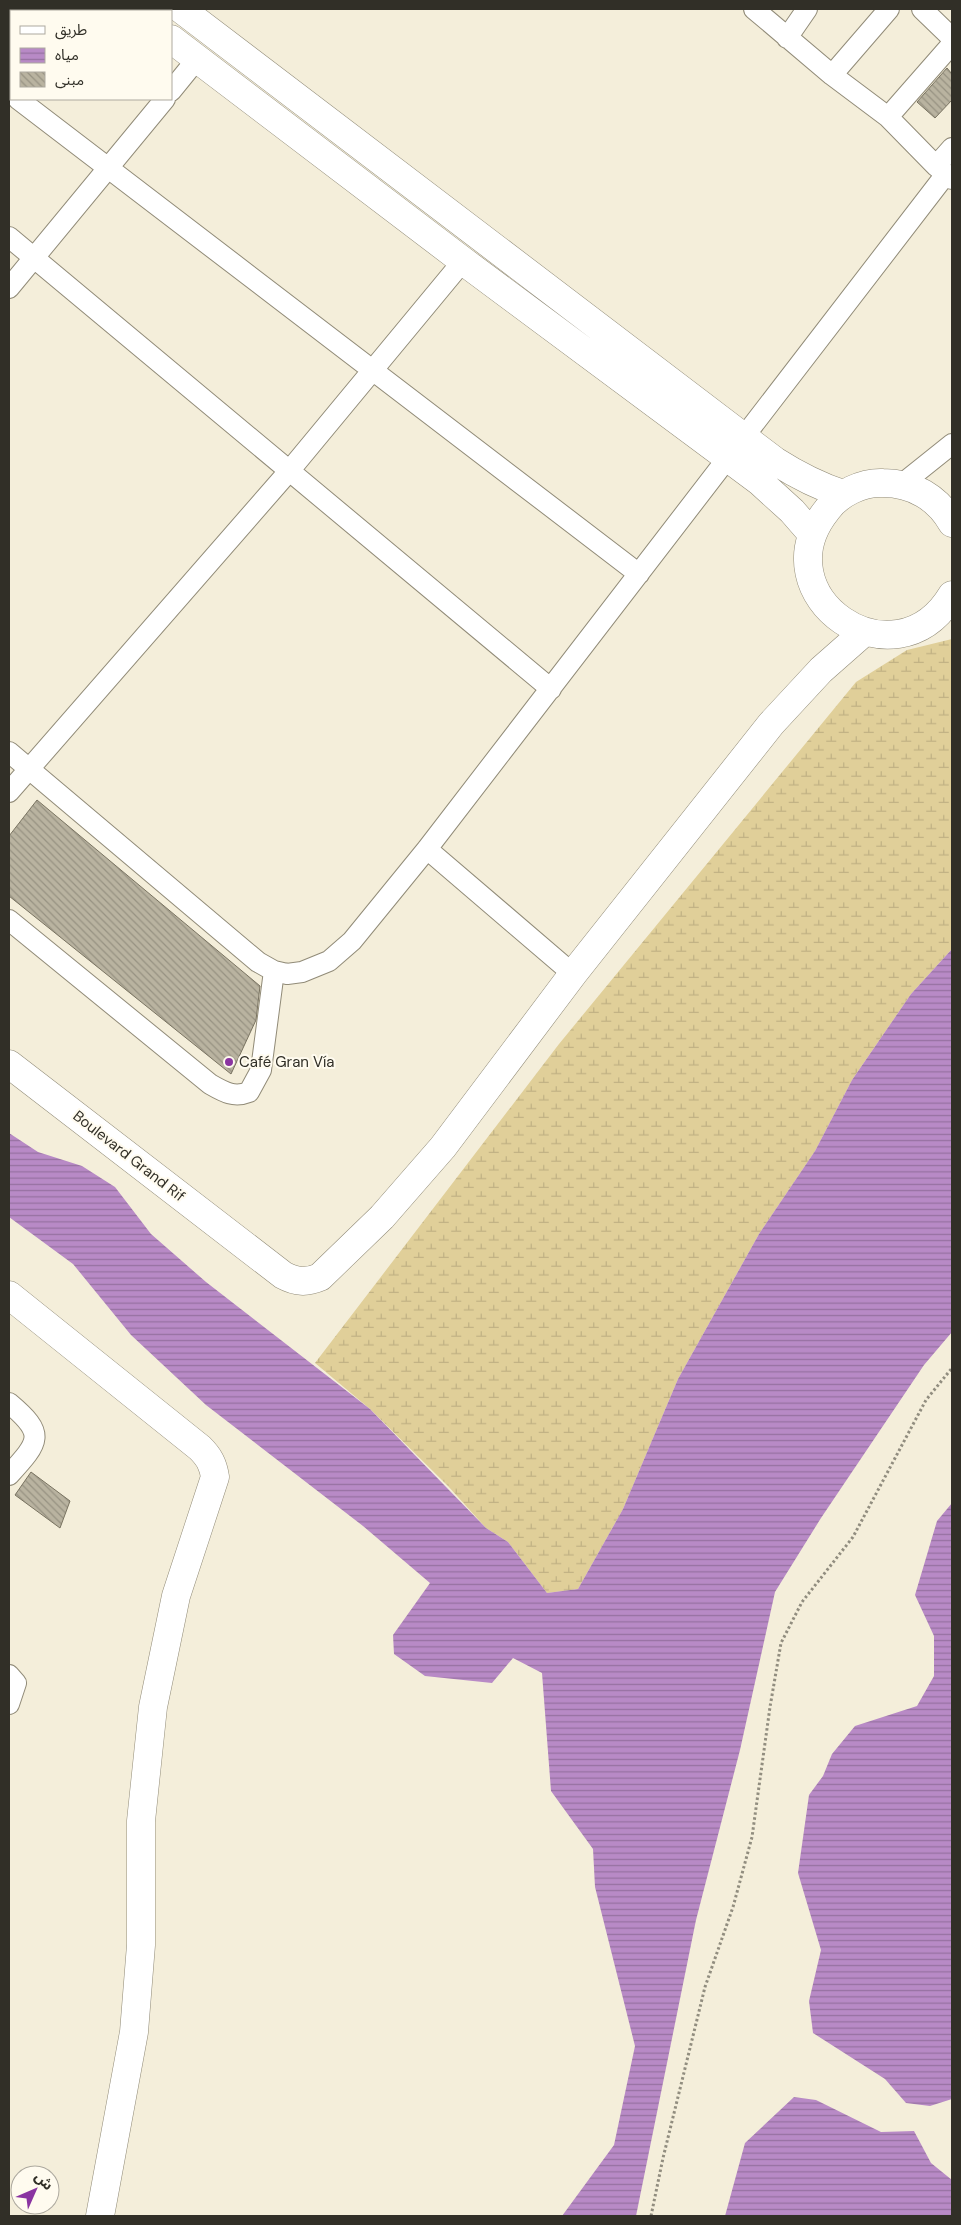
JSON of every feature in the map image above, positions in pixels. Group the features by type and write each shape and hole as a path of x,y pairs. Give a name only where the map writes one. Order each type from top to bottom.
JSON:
{"main road":[{"path":"181,9 795,474 818,486 843,494"},
{"path":"172,41 727,458 775,495 812,534"},
{"path":"952,521 931,498 917,489 902,484 882,482 862,486 843,494 825,512 812,534 808,554 810,573 816,592 825,606 836,618 863,632 887,636 906,633 924,625 940,613 952,596"},
{"name":"Boulevard Grand Rif","path":"9,1064 292,1280 311,1281 328,1271 424,1171 573,974 782,712 821,670 863,632"},
{"path":"9,1295 200,1448 208,1456 213,1466 215,1477 176,1596 153,1707 141,1821 141,1945 134,2032 100,2216"}],"street":[{"path":"754,9 832,75 888,117 945,173"},
{"path":"787,38 807,9"},
{"path":"832,75 889,9"},
{"path":"935,13 952,38"},
{"path":"888,117 952,44"},
{"path":"172,90 197,59"},
{"path":"19,100 639,574"},
{"path":"9,288 164,100"},
{"path":"9,752 258,962 274,971 287,974 316,968 341,952 426,849 551,689 945,173 952,148"},
{"path":"9,237 551,689"},
{"path":"9,792 290,470 463,261"},
{"path":"902,484 952,444"},
{"path":"426,849 573,974"},
{"path":"9,920 210,1084 234,1095 249,1092 261,1070 274,971"},
{"path":"9,1403 32,1426 36,1437 29,1451 9,1475"},
{"path":"9,1674 16,1684 9,1704"}],"path":[{"path":"651,2216 663,2158 705,1988 752,1837 781,1643 802,1602 853,1537 926,1400 952,1368"}],"green space":[{"path":"952,639 952,949 911,994 852,1080 815,1151 759,1234 678,1379 623,1509 578,1589 547,1593 508,1542 486,1528 448,1486 370,1409 315,1363 559,1044 856,682 907,650"}],"water":[{"path":"952,949 952,1332 924,1365 821,1518 775,1592 740,1750 696,1920 636,2216 562,2216 614,2145 635,2046 595,1887 593,1849 551,1791 542,1673 513,1658 492,1683 425,1676 394,1654 393,1635 430,1583 363,1526 206,1405 131,1335 73,1264 9,1217 9,1133 38,1152 82,1166 115,1187 151,1234 206,1282 370,1409 486,1528 508,1542 547,1593 578,1589 623,1509 678,1379 759,1234 815,1151 852,1080 911,994"},
{"path":"952,1503 952,2099 930,2106 906,2103 885,2079 813,2033 809,2001 821,1950 798,1873 809,1795 823,1776 832,1754 855,1726 917,1706 934,1676 934,1636 915,1595 937,1521"},
{"path":"794,2097 816,2100 881,2132 914,2131 931,2163 952,2180 952,2216 725,2216 745,2143"}],"building":[{"path":"947,68 952,74 952,100 935,118 917,102"},
{"path":"37,800 260,986 256,1020 231,1074 9,896 9,836"},
{"path":"31,1472 70,1501 60,1528 15,1495"}],"place":[{"name":"Café Gran Vía","path":"229,1062"}]}
